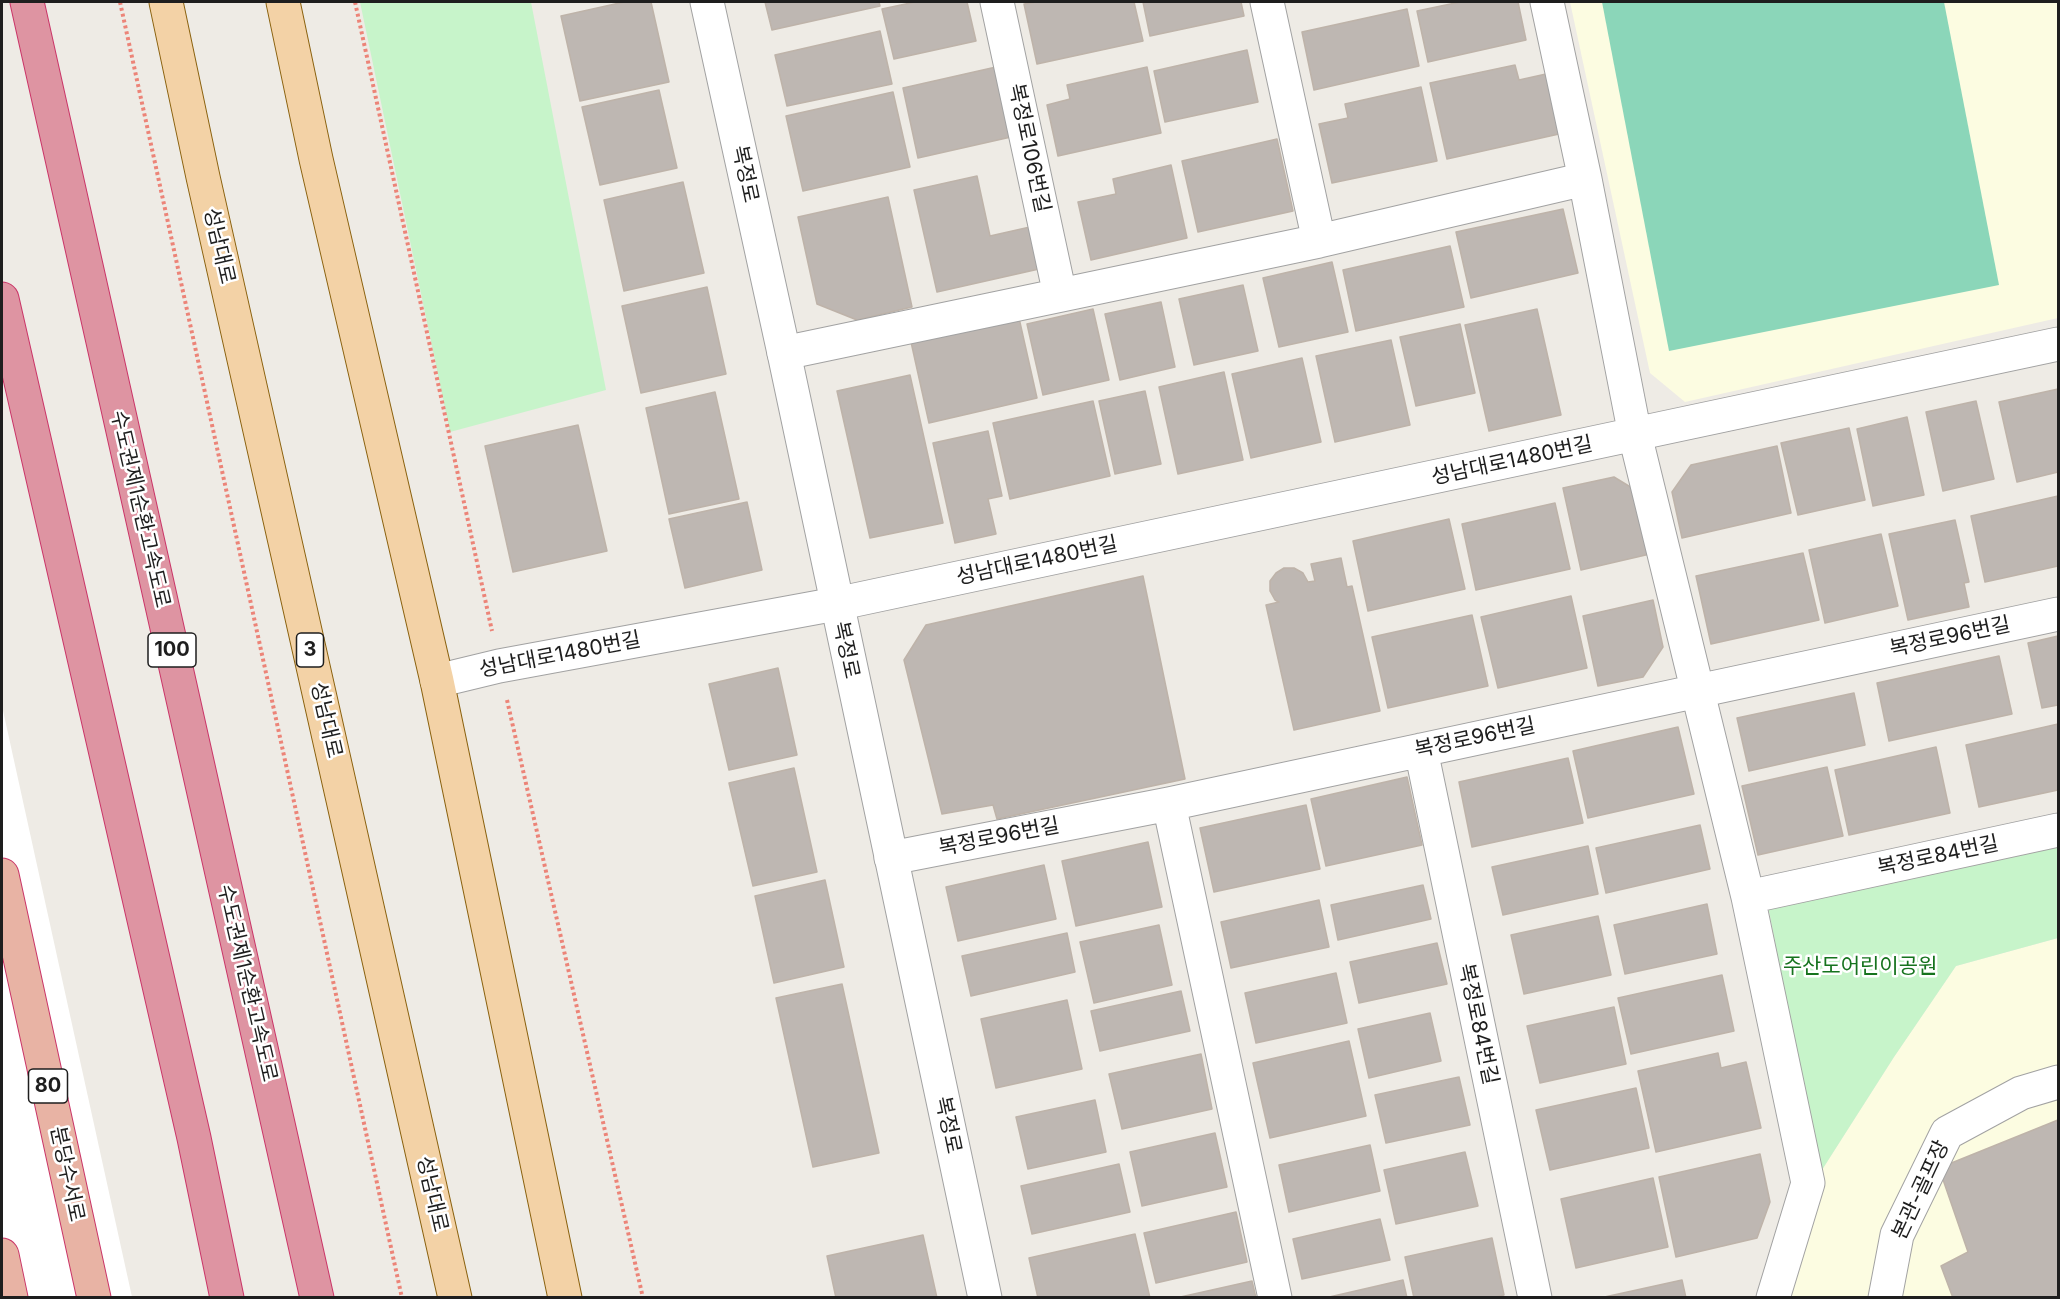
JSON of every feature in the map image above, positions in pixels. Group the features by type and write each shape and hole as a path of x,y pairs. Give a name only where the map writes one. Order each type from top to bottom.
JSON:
{"highway":[{"name":"수도권제1순환고속도로","path":"27,2 317,1298"},
{"path":"2,298 194,1138 227,1298"},
{"name":"분당수서로","path":"2,874 94,1298"},
{"path":"2,1255 11,1298"}],"main road":[{"name":"성남대로","path":"166,2 203,177 455,1298"},
{"path":"283,2 316,159 437,681 565,1298"}],"street":[{"name":"복정로","path":"707,2 985,1298"},
{"name":"복정로106번길","path":"997,2 1060,295"},
{"path":"1267,2 1319,241"},
{"path":"1547,2 1585,179 1635,435 1748,897 1808,1183 1773,1298"},
{"path":"784,353 1319,241 1585,179"},
{"name":"성남대로1480번길","path":"437,681 499,666 836,604 2058,344"},
{"name":"복정로96번길","path":"891,858 1169,804 2058,614"},
{"name":"복정로84번길","path":"1421,750 1535,1298"},
{"path":"1169,804 1275,1298"},
{"name":"복정로84번길","path":"1748,897 2058,830"},
{"name":"본관-골프장","path":"1885,1298 1897,1235 1947,1133 2021,1093 2058,1082"}],"path":[{"path":"120,2 402,1298"}],"shaded area":[{"path":"1570,2 2058,2 2058,318 1685,402 1650,373"},
{"path":"2058,938 2058,1297 1787,1298 1820,1173 1894,1057 1956,966"}],"green space":[{"path":"360,2 531,2 606,390 450,432"},
{"path":"1602,2 1944,2 1999,285 1669,351"},
{"name":"주산도어린이공원","path":"2058,841 2058,938 1956,966 1894,1057 1820,1173 1768,906"}],"pier":[{"path":"2,706 132,1297 2,1297"}],"building":[{"path":"624,2 651,2 669,82 580,101 561,16"},
{"path":"765,2 879,2 880,6 772,30"},
{"path":"915,2 967,2 976,41 894,59 882,9"},
{"path":"1134,2 1143,41 1037,64 1024,4"},
{"path":"1143,2 1241,2 1244,16 1150,36"},
{"path":"1460,2 1518,2 1526,40 1428,62 1417,11"},
{"path":"1407,9 1419,66 1314,90 1302,32"},
{"path":"880,31 892,84 787,106 775,55"},
{"path":"1247,50 1258,102 1165,122 1154,71"},
{"path":"1515,65 1519,80 1546,74 1559,134 1447,159 1430,83"},
{"path":"996,67 1011,137 918,158 903,88"},
{"path":"1147,67 1161,133 1058,156 1047,105 1070,99 1067,85"},
{"path":"1421,87 1437,161 1332,183 1319,124 1348,118 1345,104"},
{"path":"659,90 677,168 600,185 582,107"},
{"path":"893,92 910,167 803,191 786,116"},
{"path":"1277,139 1293,211 1198,232 1182,161"},
{"path":"1171,165 1187,238 1091,260 1078,202 1116,194 1113,179"},
{"path":"977,176 990,236 1030,227 1039,269 937,292 914,190"},
{"path":"683,182 704,273 624,291 604,200"},
{"path":"888,197 912,307 857,320 817,304 798,217"},
{"path":"1563,209 1578,273 1471,298 1456,232"},
{"path":"1450,246 1464,307 1356,331 1343,270"},
{"path":"1332,262 1348,332 1279,347 1263,278"},
{"path":"1243,285 1258,351 1194,365 1179,299"},
{"path":"707,287 726,374 641,393 622,306"},
{"path":"1161,302 1175,367 1120,380 1105,314"},
{"path":"1093,309 1109,380 1043,395 1027,324"},
{"path":"1537,309 1561,415 1489,431 1465,325"},
{"path":"1019,318 1037,398 929,423 911,342"},
{"path":"1460,324 1475,393 1416,406 1400,337"},
{"path":"1391,340 1410,425 1335,442 1316,356"},
{"path":"1302,358 1321,442 1251,458 1232,374"},
{"path":"1224,372 1243,460 1178,474 1159,387"},
{"path":"910,375 943,523 870,538 837,391"},
{"path":"2058,389 2058,472 2017,482 1999,402"},
{"path":"1145,391 1161,464 1115,474 1099,401"},
{"path":"715,392 739,499 669,514 646,408"},
{"path":"1093,401 1110,476 1010,499 993,423"},
{"path":"1976,401 1994,479 1943,491 1926,412"},
{"path":"1907,417 1924,495 1873,506 1857,429"},
{"path":"578,425 607,551 513,572 485,446"},
{"path":"1849,428 1865,500 1798,515 1781,443"},
{"path":"988,431 1002,496 988,499 996,534 955,543 933,443"},
{"path":"1777,446 1791,513 1682,538 1672,492 1691,465"},
{"path":"1614,477 1637,491 1650,554 1581,570 1563,488"},
{"path":"2058,496 2058,566 1985,582 1971,516"},
{"path":"747,502 762,570 685,588 669,519"},
{"path":"1555,503 1570,569 1476,590 1462,524"},
{"path":"1449,519 1465,589 1368,611 1353,541"},
{"path":"1955,520 1969,582 1964,583 1969,607 1908,620 1889,534"},
{"path":"1881,534 1898,606 1825,623 1809,550"},
{"path":"1803,553 1819,620 1711,644 1696,576"},
{"path":"1341,558 1347,587 1352,586 1380,711 1294,730 1266,605 1279,602 1275,600 1270,591 1270,581 1284,568 1294,568 1303,573 1308,582 1315,581 1311,564"},
{"path":"1143,576 1185,779 997,819 993,805 942,814 904,660 926,625"},
{"path":"1571,596 1587,668 1498,688 1481,617"},
{"path":"1653,600 1663,647 1643,677 1598,686 1583,616"},
{"path":"1472,615 1488,686 1388,708 1372,637"},
{"path":"2058,636 2058,705 2042,708 2028,643"},
{"path":"1999,656 2012,714 1889,741 1877,683"},
{"path":"778,668 797,755 729,770 709,684"},
{"path":"1854,693 1865,745 1749,771 1737,718"},
{"path":"2058,724 2058,790 1979,807 1966,745"},
{"path":"1678,727 1694,794 1588,818 1573,751"},
{"path":"1936,747 1950,813 1849,835 1835,770"},
{"path":"1568,758 1583,823 1472,847 1459,782"},
{"path":"1827,767 1843,836 1758,855 1742,786"},
{"path":"794,768 817,872 753,886 729,783"},
{"path":"1407,777 1422,845 1326,866 1311,799"},
{"path":"1306,805 1320,869 1214,892 1200,828"},
{"path":"1700,825 1710,869 1606,893 1596,848"},
{"path":"1148,842 1162,907 1076,926 1062,861"},
{"path":"1588,846 1598,894 1503,915 1492,867"},
{"path":"1044,865 1056,919 958,941 946,887"},
{"path":"825,880 844,967 774,983 755,896"},
{"path":"1423,885 1431,919 1338,940 1331,905"},
{"path":"1319,900 1329,947 1231,968 1221,922"},
{"path":"1707,904 1717,954 1625,974 1614,925"},
{"path":"1598,916 1611,975 1524,994 1511,935"},
{"path":"1159,925 1172,985 1094,1003 1080,942"},
{"path":"1067,933 1075,972 971,996 962,956"},
{"path":"1437,943 1447,984 1359,1003 1350,962"},
{"path":"1336,973 1347,1023 1256,1043 1245,993"},
{"path":"1722,975 1734,1031 1631,1054 1618,998"},
{"path":"842,984 879,1153 813,1167 776,998"},
{"path":"1181,991 1190,1031 1100,1051 1091,1011"},
{"path":"1067,1000 1082,1069 996,1088 981,1019"},
{"path":"1614,1007 1626,1064 1540,1083 1527,1026"},
{"path":"1430,1013 1441,1061 1369,1078 1358,1029"},
{"path":"1349,1041 1366,1116 1270,1138 1253,1063"},
{"path":"1718,1053 1721,1068 1746,1062 1761,1128 1656,1152 1638,1071"},
{"path":"1201,1054 1212,1109 1122,1129 1109,1074"},
{"path":"1459,1077 1470,1125 1386,1143 1375,1095"},
{"path":"1636,1088 1649,1148 1550,1170 1536,1110"},
{"path":"1095,1100 1106,1152 1028,1169 1016,1117"},
{"path":"2058,1120 2058,1298 1953,1298 1941,1266 1968,1252 1939,1168"},
{"path":"1215,1133 1227,1187 1142,1206 1130,1152"},
{"path":"1370,1145 1380,1191 1289,1212 1279,1165"},
{"path":"1465,1152 1478,1206 1396,1224 1384,1170"},
{"path":"1760,1154 1770,1202 1757,1238 1676,1257 1659,1177"},
{"path":"1119,1164 1130,1212 1032,1234 1021,1186"},
{"path":"1653,1178 1668,1247 1576,1268 1561,1199"},
{"path":"1236,1212 1247,1262 1156,1283 1144,1233"},
{"path":"1380,1219 1390,1260 1302,1279 1293,1239"},
{"path":"1135,1234 1150,1298 1038,1298 1029,1258"},
{"path":"923,1235 937,1298 836,1298 827,1256"},
{"path":"1492,1238 1504,1295 1491,1298 1414,1298 1405,1257"},
{"path":"1403,1280 1407,1298 1325,1298"},
{"path":"1682,1280 1686,1298 1600,1298"},
{"path":"1252,1281 1256,1298 1176,1298"}]}
